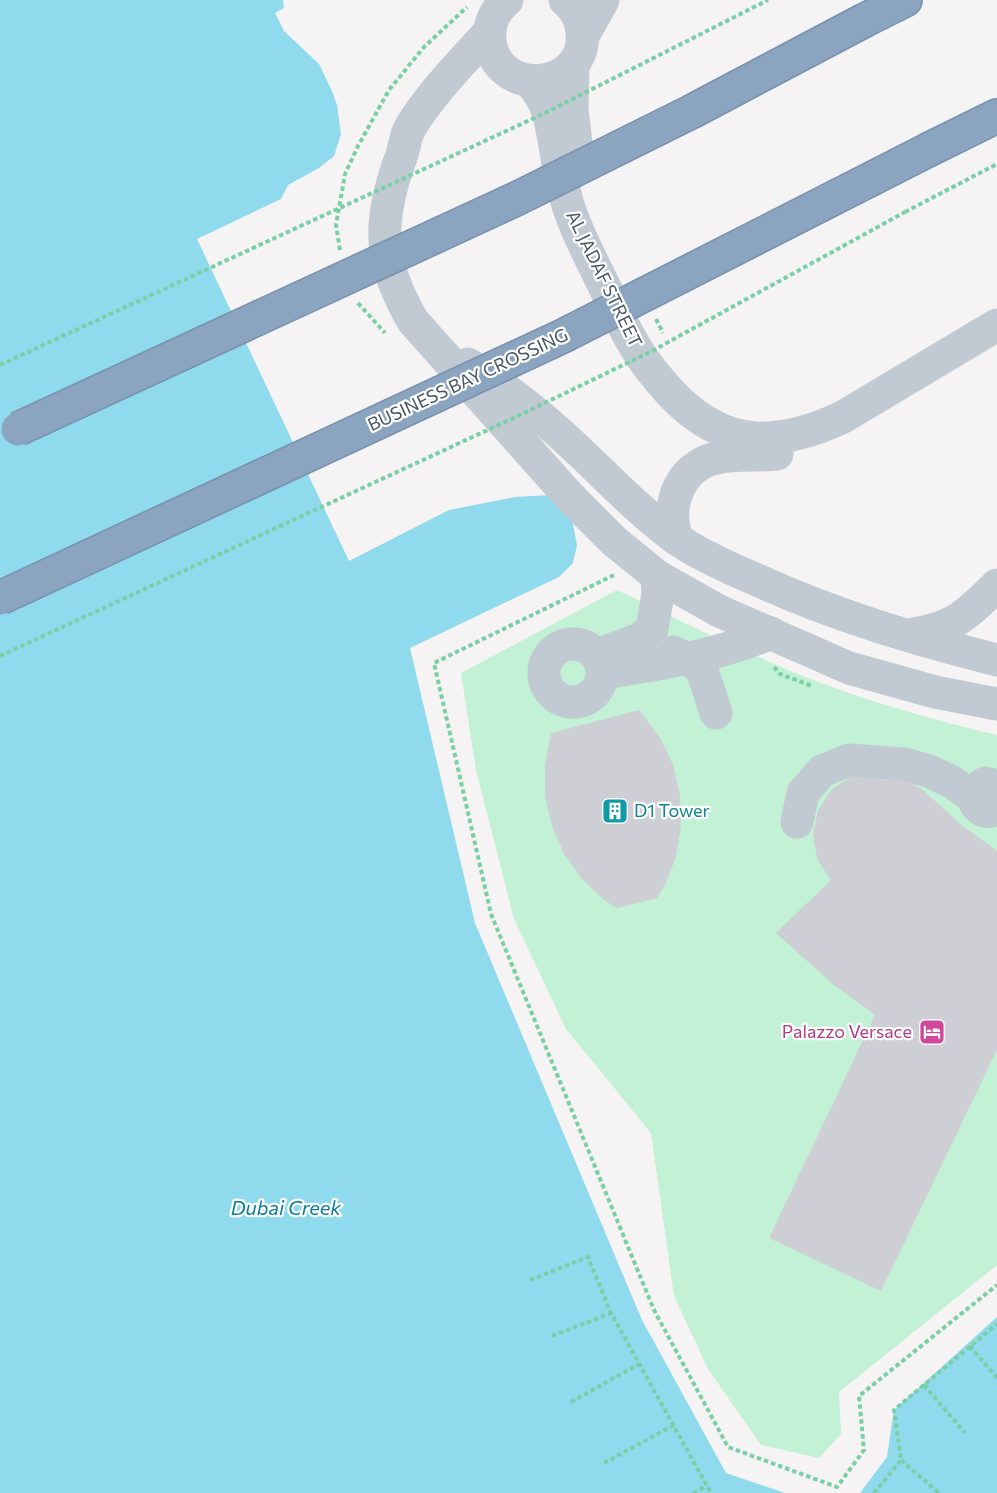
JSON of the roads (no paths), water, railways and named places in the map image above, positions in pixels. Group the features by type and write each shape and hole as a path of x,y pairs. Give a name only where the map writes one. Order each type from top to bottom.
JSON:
{"highway":[{"path":"0,438 516,199 691,112 905,0"},
{"name":"BUSINESS BAY CROSSING","path":"0,598 563,336 997,116"}],"street":[{"path":"507,0 497,12 490,31 425,106 408,133 393,181 384,229 386,254 391,278 414,321 569,496 648,570 719,611 849,668 991,708"},
{"path":"402,157 419,140 443,103 458,89 484,76 518,76 542,81 565,72 578,50 581,24 577,13 565,0"},
{"name":"AL JADAF STREET","path":"603,0 578,50 572,109 581,176 596,218 661,352 682,377 720,411 758,424 797,421 816,412 997,301"},
{"name":"AL JADAF STREET","path":"490,31 495,57 537,89 548,109 561,178 579,234 632,341 646,364 677,401 712,426 742,436 774,438 798,435 821,428 997,325"},
{"path":"429,340 473,367 555,429 635,506 677,539 735,571 793,596 876,627 997,660"},
{"path":"677,539 671,514 674,499 680,485 702,464 717,458 779,453 825,439 846,429 929,377 942,367 960,347"},
{"path":"648,570 658,594 653,624 640,639 600,664 697,656 742,645 771,633"},
{"path":"908,636 934,632 961,618 997,585"},
{"path":"653,624 665,647 697,656"},
{"path":"867,674 856,652 859,646 866,643 968,672 997,674"},
{"path":"697,656 691,660 702,670 716,713"},
{"path":"797,822 803,793 822,771 849,760 904,764 929,771 992,796"}],"water":[{"name":"Dubai Creek","path":"0,0 283,0 284,8 275,13 284,31 319,64 337,105 341,134 334,156 319,168 288,185 281,199 197,239 349,561 449,510 515,497 550,495 568,498 577,545 573,563 559,577 410,648 475,923 642,1320 726,1473 785,1493 0,1493"},
{"path":"997,1317 997,1493 860,1493 887,1457 894,1410"}],"place":[{"name":"D1 Tower","path":"615,811"},
{"name":"Palazzo Versace","path":"932,1032"}]}
